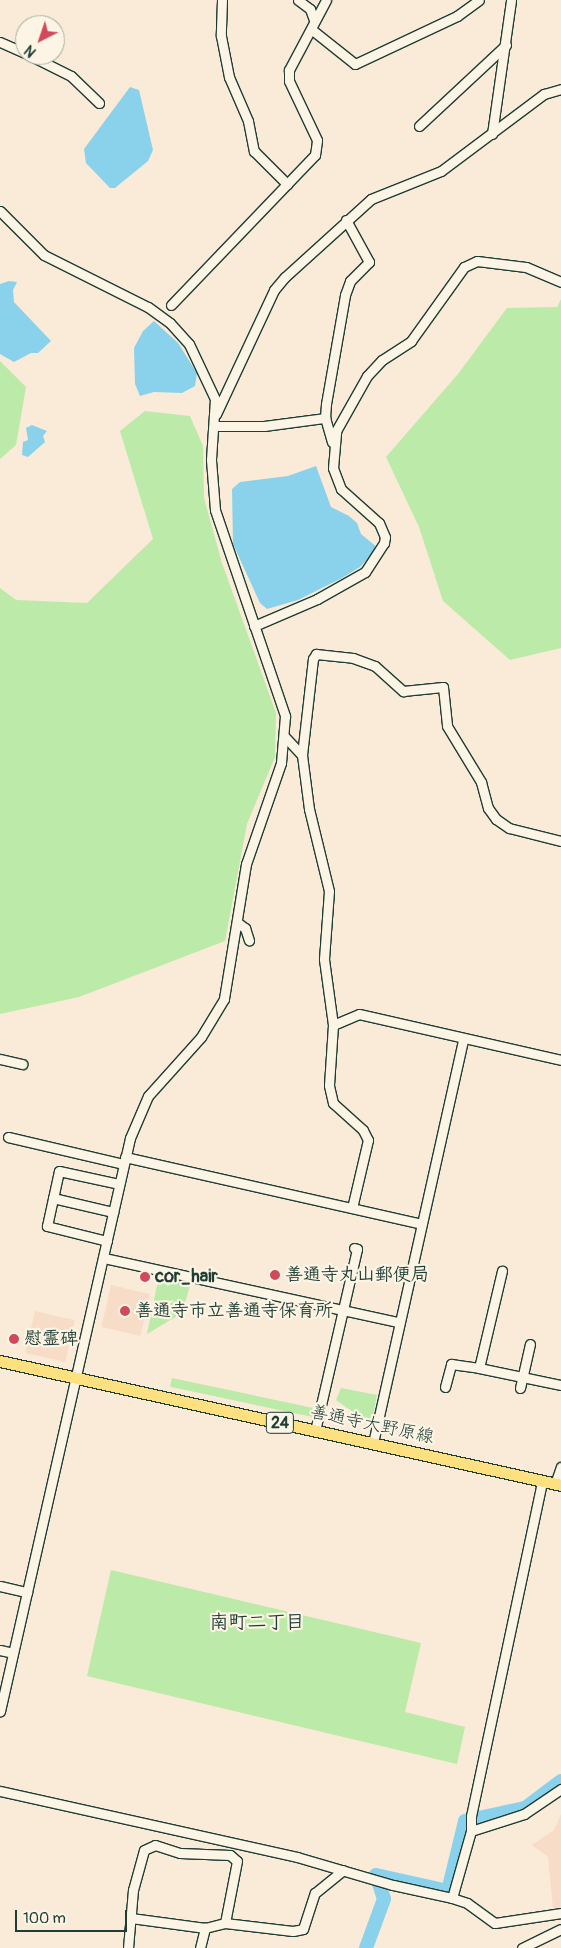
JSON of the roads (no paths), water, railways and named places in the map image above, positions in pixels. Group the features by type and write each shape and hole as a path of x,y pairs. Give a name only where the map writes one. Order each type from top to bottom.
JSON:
{"main road":[{"name":"善通寺大野原線","path":"0,1361 558,1484"}],"street":[{"path":"222,0 221,36 229,77 248,121 254,151 287,184"},
{"path":"298,0 310,9 314,20"},
{"path":"170,305 315,155 318,145 289,81 289,70 297,49 311,29 326,0"},
{"path":"311,29 356,64 448,20 479,0"},
{"path":"492,134 511,0"},
{"path":"0,42 15,49"},
{"path":"419,126 506,45"},
{"path":"48,65 71,76 99,103"},
{"path":"0,1711 104,1258 124,1161 138,1113 148,1096 215,1017 227,984 246,864 281,763 286,716 215,510 211,460 216,414 274,290 346,220 371,199 440,171 544,94 561,89"},
{"path":"0,211 44,256 148,307 179,331 210,383 216,414"},
{"path":"254,626 317,599 365,572 384,543 385,537 379,523 341,490 333,468 333,446 326,418 345,295 350,281 369,262 346,220"},
{"path":"333,446 341,420 367,376 382,360 411,341 464,267 477,261 526,267 561,282"},
{"path":"214,426 264,426 326,418"},
{"path":"352,1208 368,1140 363,1130 332,1103 329,1085 333,1025 324,959 327,873 309,808 302,755 313,659 316,654 353,658 375,666 403,691 443,687 447,726 481,782 488,808 496,819 509,828 561,841"},
{"path":"285,738 302,755"},
{"path":"238,923 245,928 249,940"},
{"path":"333,1025 359,1014 561,1060"},
{"path":"373,1443 398,1322 463,1039"},
{"path":"0,1059 22,1064"},
{"path":"8,1137 422,1224"},
{"path":"107,1240 47,1226 53,1198 59,1172 119,1184"},
{"path":"53,1198 113,1212"},
{"path":"315,1431 356,1249 354,1248"},
{"path":"104,1258 398,1322"},
{"path":"479,1368 502,1271"},
{"path":"520,1388 530,1344"},
{"path":"445,1387 451,1364 561,1384"},
{"path":"558,1484 561,1467"},
{"path":"452,1898 471,1828 471,1816 542,1481"},
{"path":"0,1586 27,1592"},
{"path":"0,1650 13,1653"},
{"path":"0,1790 343,1868 467,1903 495,1923 561,1913"},
{"path":"471,1828 510,1820 559,1794"},
{"path":"128,1948 133,1890 144,1850 155,1845 180,1853 230,1855 237,1861 225,1923"},
{"path":"131,1918 205,1928 225,1923 293,1931 304,1929 315,1893 343,1868"},
{"path":"200,1948 205,1928"},
{"path":"522,1948 561,1929"}],"water":[{"path":"130,87 139,90 153,150 148,161 115,188 110,188 86,163 84,149"},
{"path":"9,281 17,282 13,290 14,302 51,341 38,353 31,353 14,362 0,354 0,284"},
{"path":"154,321 178,343 197,373 195,386 182,393 154,392 140,396 135,384 134,348 143,331"},
{"path":"32,425 47,431 43,436 45,442 28,457 22,455 23,442 28,440 26,428"},
{"path":"316,466 331,507 349,516 357,523 361,534 378,548 360,567 342,578 298,600 267,609 260,603 233,544 232,489 240,482 288,476"}],"waterway":[{"path":"366,1948 384,1899 376,1875 448,1891 465,1821 525,1808 561,1781"}],"place":[{"name":"善通寺丸山郵便局","path":"275,1275"},
{"name":"cor_hair","path":"145,1277"},
{"name":"善通寺市立善通寺保育所","path":"125,1311"},
{"name":"慰霊碑","path":"14,1339"}],"district":[{"name":"南町二丁目","path":"257,1623"}]}
